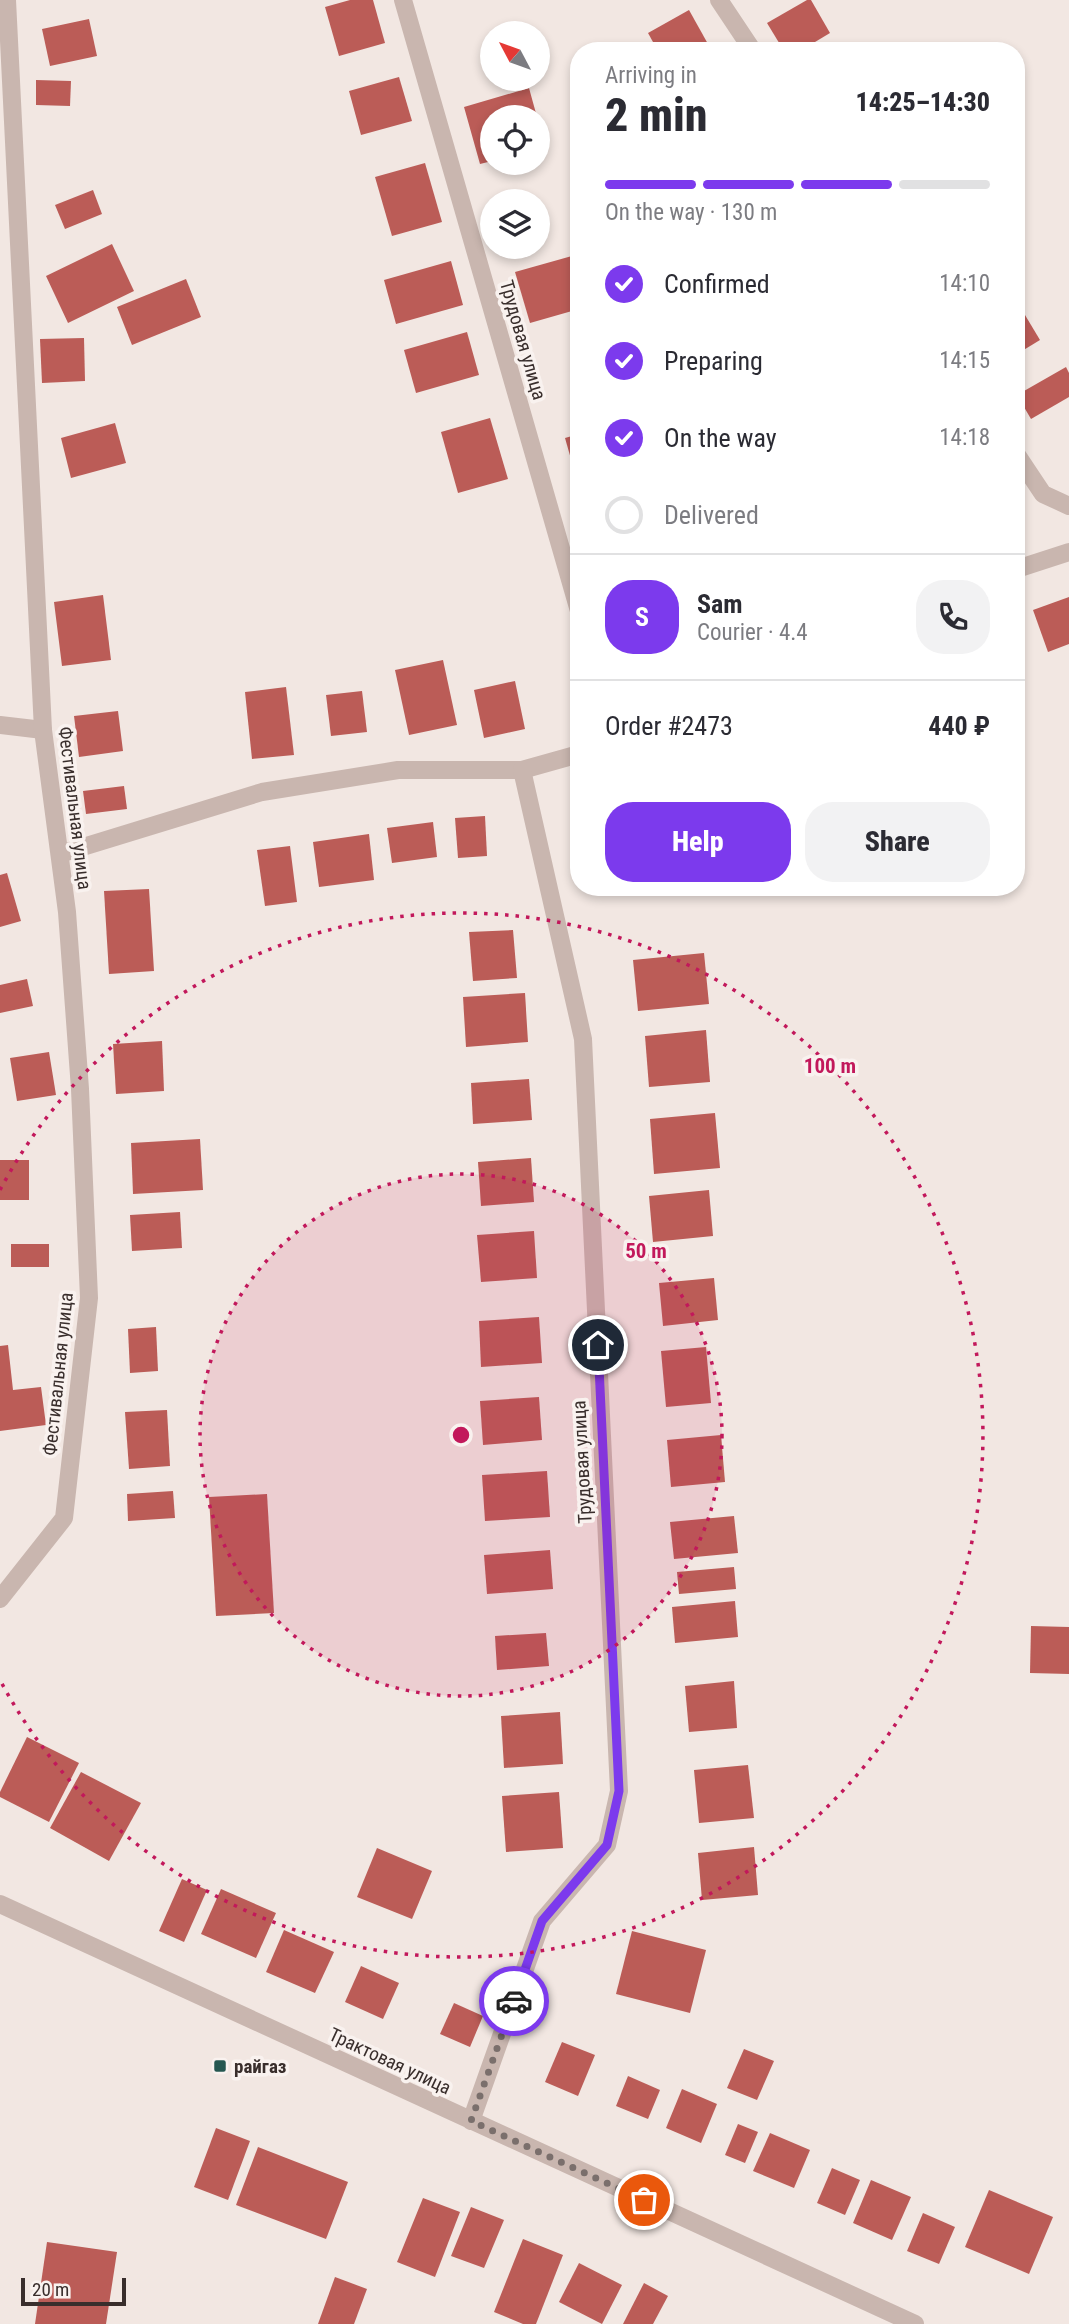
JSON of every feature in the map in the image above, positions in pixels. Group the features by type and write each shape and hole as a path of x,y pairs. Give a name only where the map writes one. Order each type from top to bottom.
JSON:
{"street":[{"name":"Фестивальная улица","path":"0,1599 64,1518 89,1298 80,1090 67,912 43,730 7,0"},
{"name":"Трудовая улица","path":"403,0 570,580"},
{"path":"719,0 747,42"},
{"path":"1025,467 1043,494 1069,506"},
{"path":"1025,566 1069,552"},
{"path":"0,725 43,730"},
{"path":"60,854 262,792 398,770 522,770 570,757"},
{"name":"Трудовая улица","path":"471,2121 542,1921 607,1845 619,1791 583,1039 522,770"},
{"name":"Трактовая улица","path":"0,1904 915,2324"}],"building":[{"path":"350,0 373,0 385,43 339,56 325,7"},
{"path":"811,0 830,33 815,42 779,42 767,23"},
{"path":"689,10 707,42 653,42 648,33"},
{"path":"89,19 97,56 50,66 42,29"},
{"path":"399,77 412,121 361,135 349,91"},
{"path":"36,80 71,81 70,106 36,105"},
{"path":"519,91 530,91 534,105 480,105 480,164 464,107"},
{"path":"425,163 442,222 392,236 375,177"},
{"path":"93,190 102,214 65,229 55,205"},
{"path":"112,244 134,291 68,323 46,276"},
{"path":"570,257 570,312 530,323 515,272"},
{"path":"451,261 463,305 396,324 384,280"},
{"path":"186,279 201,317 132,345 117,307"},
{"path":"1025,315 1040,340 1025,349"},
{"path":"467,332 479,375 416,393 404,350"},
{"path":"84,338 85,381 42,383 40,339"},
{"path":"1066,367 1069,373 1069,397 1031,419 1025,409 1025,390"},
{"path":"490,418 508,479 458,493 441,432"},
{"path":"115,423 126,463 71,478 61,438"},
{"path":"570,437 570,456 565,438"},
{"path":"103,595 111,660 62,666 54,602"},
{"path":"1069,597 1069,644 1048,652 1033,610"},
{"path":"443,660 457,725 409,735 395,670"},
{"path":"515,681 525,729 484,738 474,690"},
{"path":"286,687 294,755 252,759 245,692"},
{"path":"362,691 367,732 331,736 326,695"},
{"path":"118,711 123,751 79,757 74,716"},
{"path":"124,786 127,809 86,814 83,791"},
{"path":"485,816 487,856 458,858 455,818"},
{"path":"433,822 437,857 392,863 387,828"},
{"path":"369,834 374,880 319,887 313,842"},
{"path":"290,846 297,902 265,906 257,850"},
{"path":"7,873 21,921 0,927 0,875"},
{"path":"149,889 154,971 109,974 104,891"},
{"path":"513,930 517,978 473,981 469,932"},
{"path":"704,953 709,1004 638,1011 633,960"},
{"path":"27,979 33,1006 0,1013 0,985"},
{"path":"525,993 528,1042 466,1047 463,997"},
{"path":"706,1030 710,1082 649,1087 645,1036"},
{"path":"162,1041 164,1091 116,1094 113,1044"},
{"path":"49,1052 56,1095 17,1101 10,1058"},
{"path":"529,1079 532,1120 473,1124 471,1083"},
{"path":"715,1113 720,1168 654,1174 650,1119"},
{"path":"200,1139 203,1190 133,1194 131,1143"},
{"path":"531,1158 534,1202 481,1206 478,1162"},
{"path":"0,1160 29,1160 29,1200 0,1200"},
{"path":"709,1190 713,1236 653,1242 649,1196"},
{"path":"180,1212 182,1248 132,1251 130,1215"},
{"path":"534,1231 537,1278 481,1282 477,1235"},
{"path":"11,1244 49,1244 49,1267 11,1267"},
{"path":"714,1278 718,1320 663,1326 659,1283"},
{"path":"539,1317 542,1363 481,1367 479,1321"},
{"path":"156,1327 158,1371 130,1373 128,1329"},
{"path":"8,1345 13,1390 41,1387 46,1425 0,1431 0,1346"},
{"path":"706,1347 711,1403 666,1407 661,1351"},
{"path":"539,1397 542,1440 483,1445 480,1401"},
{"path":"167,1410 170,1466 129,1469 125,1412"},
{"path":"721,1435 725,1482 671,1487 667,1440"},
{"path":"547,1471 550,1517 485,1521 482,1475"},
{"path":"173,1491 175,1518 128,1521 127,1494"},
{"path":"267,1494 274,1613 216,1616 209,1497"},
{"path":"734,1516 738,1553 674,1559 670,1522"},
{"path":"550,1550 553,1589 487,1594 484,1555"},
{"path":"734,1567 736,1589 679,1594 677,1572"},
{"path":"735,1601 738,1637 675,1643 672,1607"},
{"path":"1031,1626 1069,1627 1069,1674 1030,1673"},
{"path":"546,1633 549,1666 497,1670 495,1636"},
{"path":"734,1681 737,1728 689,1732 685,1686"},
{"path":"560,1712 563,1764 504,1768 501,1716"},
{"path":"27,1737 79,1763 49,1822 0,1797"},
{"path":"748,1765 754,1818 699,1823 694,1770"},
{"path":"81,1772 141,1803 109,1861 50,1828"},
{"path":"559,1792 563,1848 506,1852 502,1796"},
{"path":"754,1847 758,1895 702,1900 698,1853"},
{"path":"377,1848 432,1871 412,1919 357,1897"},
{"path":"182,1879 207,1890 184,1942 159,1931"},
{"path":"221,1889 276,1913 256,1958 201,1934"},
{"path":"284,1930 334,1952 315,1993 266,1972"},
{"path":"632,1931 706,1950 690,2013 616,1994"},
{"path":"361,1966 399,1983 383,2019 345,2002"},
{"path":"454,2003 483,2016 470,2047 440,2034"},
{"path":"562,2042 595,2055 578,2096 545,2082"},
{"path":"744,2049 774,2061 757,2100 727,2088"},
{"path":"628,2076 660,2090 648,2119 616,2106"},
{"path":"682,2089 717,2104 701,2143 666,2128"},
{"path":"738,2124 758,2132 745,2163 725,2155"},
{"path":"216,2128 250,2141 228,2200 194,2187"},
{"path":"770,2133 810,2150 794,2188 753,2171"},
{"path":"258,2147 348,2182 326,2239 236,2205"},
{"path":"832,2168 860,2180 845,2215 817,2203"},
{"path":"871,2180 911,2197 892,2240 853,2223"},
{"path":"989,2190 1053,2217 1029,2274 965,2247"},
{"path":"423,2198 460,2212 435,2277 397,2262"},
{"path":"471,2207 504,2220 484,2268 451,2256"},
{"path":"923,2213 955,2227 939,2264 907,2251"},
{"path":"523,2239 563,2255 536,2324 523,2324 494,2312"},
{"path":"47,2242 117,2252 106,2324 35,2324"},
{"path":"579,2263 622,2285 602,2324 559,2302"},
{"path":"335,2277 367,2289 354,2324 318,2324"},
{"path":"644,2283 668,2296 653,2324 623,2324"}],"way so far":[{"path":"514,2001 471,2121 644,2200"}],"place":[{"name":"райгаз","path":"220,2066"}],"route":[{"path":"514,2001 542,1921 607,1845 619,1791 598,1345"}]}
